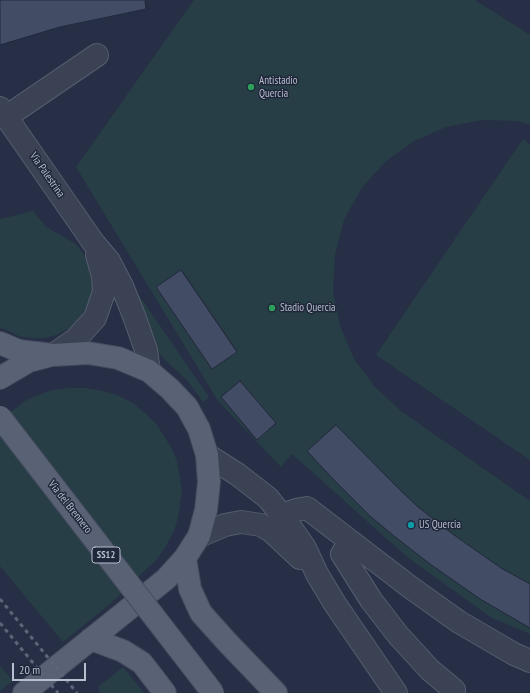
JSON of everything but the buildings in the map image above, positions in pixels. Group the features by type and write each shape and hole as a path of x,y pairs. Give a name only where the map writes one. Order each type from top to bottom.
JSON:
{"main road":[{"path":"0,343 19,351 53,355 88,353 103,355 118,358 149,371 170,389 187,408 199,429 207,455 209,482 206,510 199,536 186,558 166,580 24,693"},
{"path":"0,378 29,362 53,355"},
{"name":"Via del Brennero","path":"0,417 213,693"},
{"path":"186,558 190,589 201,613 276,693"},
{"path":"91,639 123,651 142,663 165,693"}],"street":[{"path":"3,113 97,55"},
{"name":"Via Palestrina","path":"3,113 93,242 109,261 122,286 146,350 149,371"},
{"name":"Via Palestrina","path":"53,355 76,339 95,318 104,292 103,276 93,242"},
{"path":"207,455 237,474 268,498 305,548 311,578"},
{"path":"282,515 307,508 350,542 459,622 514,654 530,661"},
{"path":"199,536 225,525 241,522 260,525 271,531 335,604 396,693"},
{"path":"350,542 342,554 371,600 398,635 430,670 455,692"}],"shaded area":[{"name":"Stadio Quercia","path":"194,0 475,0 530,35 530,125 517,121 482,120 446,127 414,141 385,162 361,189 344,220 335,255 333,291 340,326 354,359 375,387 401,411 530,501 530,584 501,568 454,535 418,507 336,425 307,451 370,516 394,536 430,564 480,599 530,628 530,634 490,617 406,556 292,454 281,467 218,401 76,167","holes":["182,270 237,351 212,368 157,287","240,381 276,424 256,440 221,397"]},
{"path":"523,139 530,144 530,460 376,355"},
{"path":"33,211 46,227 76,244 84,255 94,279 92,297 79,320 70,328 56,335 45,338 21,337 0,327 0,219"},
{"path":"132,285 209,397 203,402 187,380 158,352 152,342"},
{"path":"86,388 117,395 131,402 145,413 157,425 171,447 177,461 182,491 178,518 174,531 157,559 110,604 63,642 0,566 0,420 25,401 52,390"},
{"path":"0,666 13,681 0,691"},
{"path":"123,667 144,693 100,693 98,687"}],"railway":[{"path":"0,599 77,693"},
{"path":"0,623 58,693"}],"place":[{"name":"Antistadio Quercia","path":"251,87"},
{"name":"Stadio Quercia","path":"272,308"},
{"name":"US Quercia","path":"411,525"}]}
